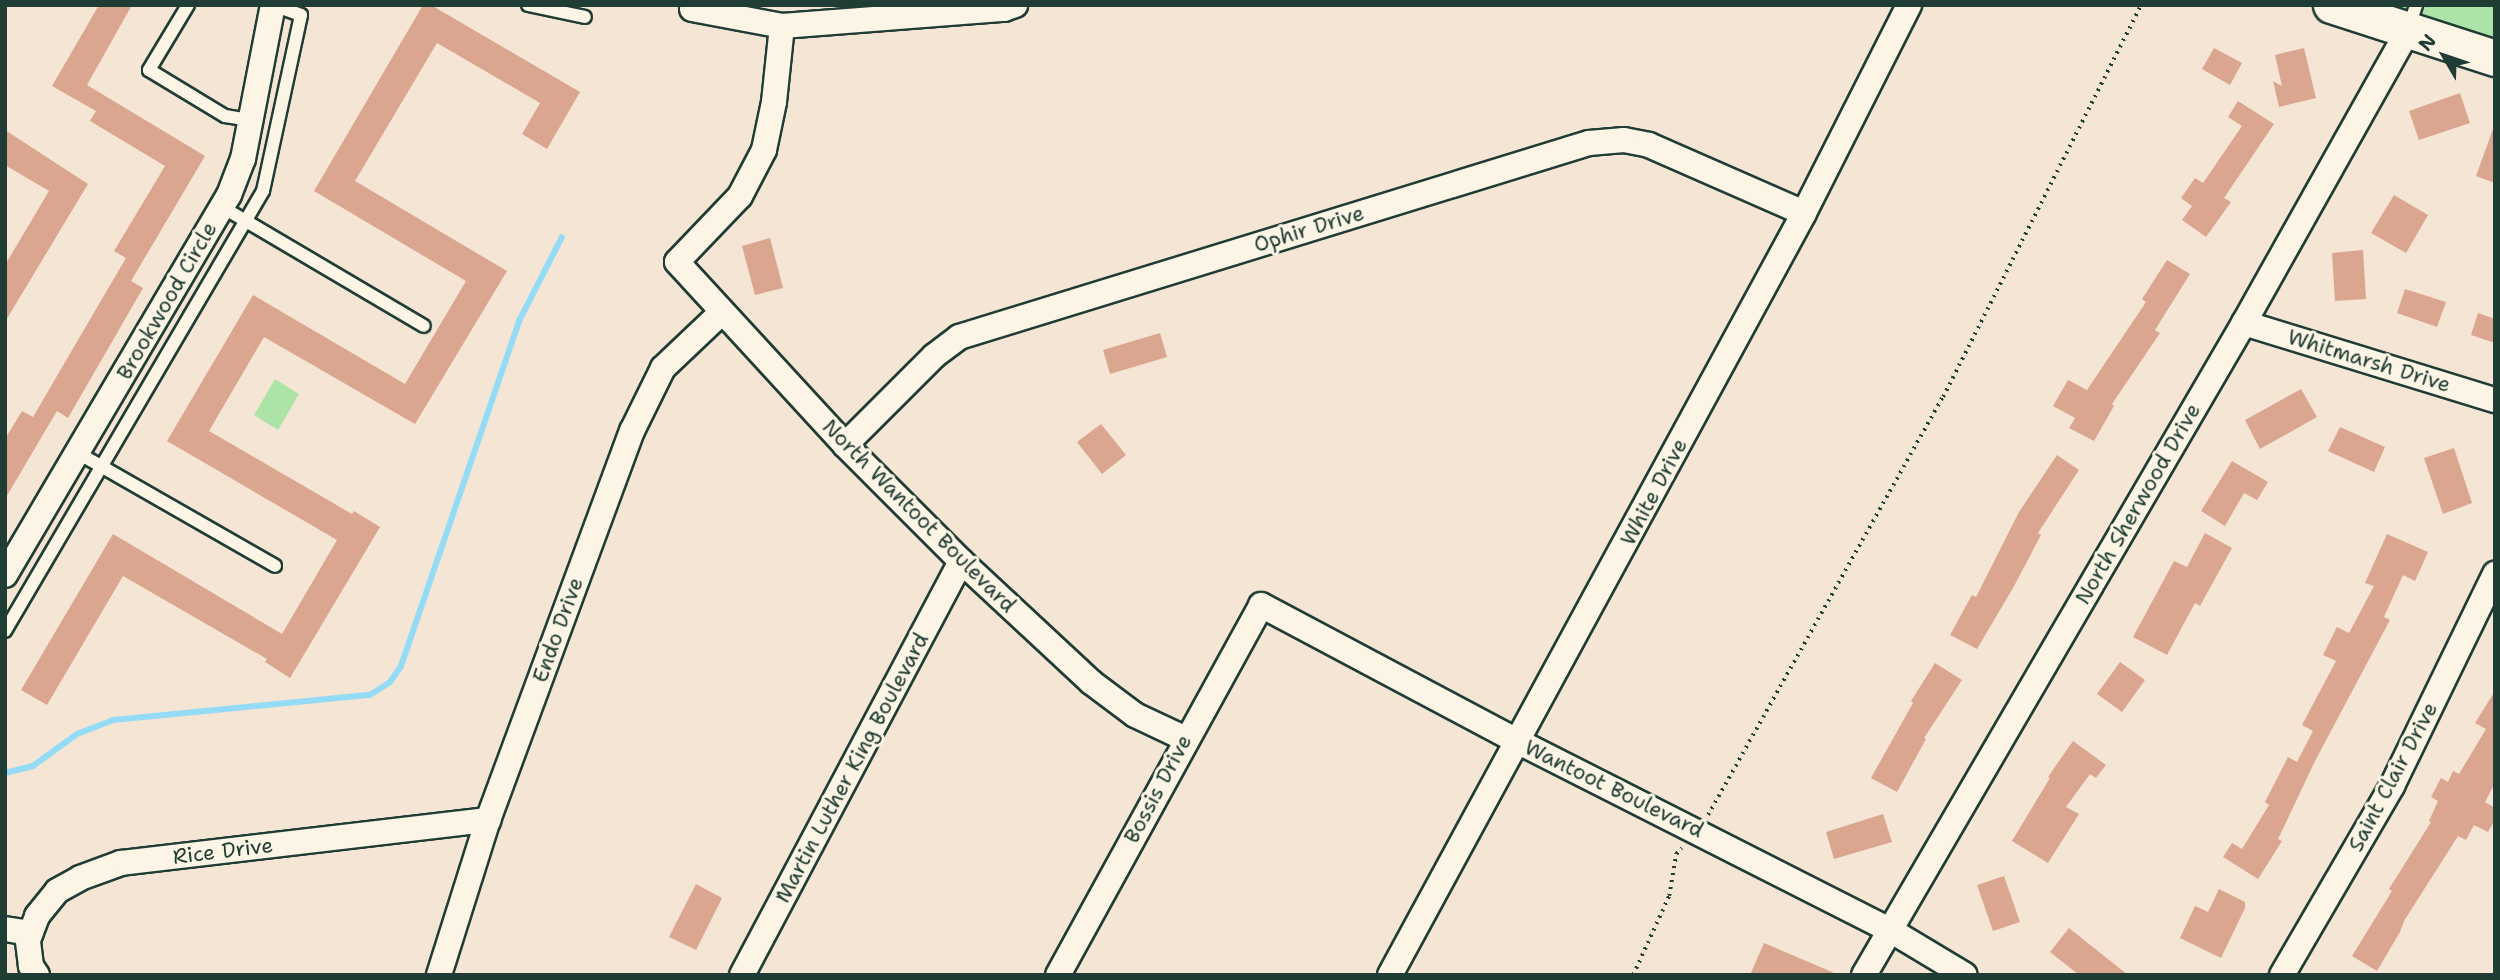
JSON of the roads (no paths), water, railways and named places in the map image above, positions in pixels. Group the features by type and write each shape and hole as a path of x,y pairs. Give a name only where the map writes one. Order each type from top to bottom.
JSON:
{"main road":[{"path":"2331,5 2412,18 2495,58"}],"street":[{"name":"Brookwood Circle","path":"5,575 222,207 243,159 273,5"},
{"path":"692,9 782,26 1004,9 1015,5"},
{"name":"White Drive","path":"1390,975 1520,742 1804,213 1909,5"},
{"name":"North Sherwood Drive","path":"1864,975 2244,323 2412,18"},
{"name":"North Wantoot Boulevard","path":"782,26 774,102 764,150 740,196 677,262 845,445 961,561 1091,682 1135,715 1186,739"},
{"name":"Ophir Drive","path":"845,445 934,356 959,337 1588,143 1624,140 1649,145 1804,213"},
{"name":"Endo Drive","path":"439,975 488,820 632,431 663,368 722,312"},
{"name":"Whitmarsh Drive","path":"2244,323 2495,400"},
{"name":"Martin Luther King Boulevard","path":"742,975 961,561"},
{"name":"Saint Clair Drive","path":"2282,975 2392,786 2495,574"},
{"name":"Wantoot Boulevard","path":"1261,605 1520,742 1890,930 1965,975"},
{"name":"Bossis Drive","path":"1058,975 1261,605"},
{"name":"Rice Drive","path":"31,933 37,916 57,891 80,878 121,863 488,820"},
{"path":"5,929 31,933 28,940 32,966 37,975"}],"lane":[{"path":"188,5 149,70 225,116 251,120"},
{"path":"5,631 248,222 263,191 301,15 273,5"},
{"path":"528,5 585,16"},
{"path":"222,207 424,326"},
{"path":"78,453 275,566"}],"waterway":[{"path":"5,773 33,766 77,734 113,720 370,695 390,682 401,666 519,321 562,237"}]}
